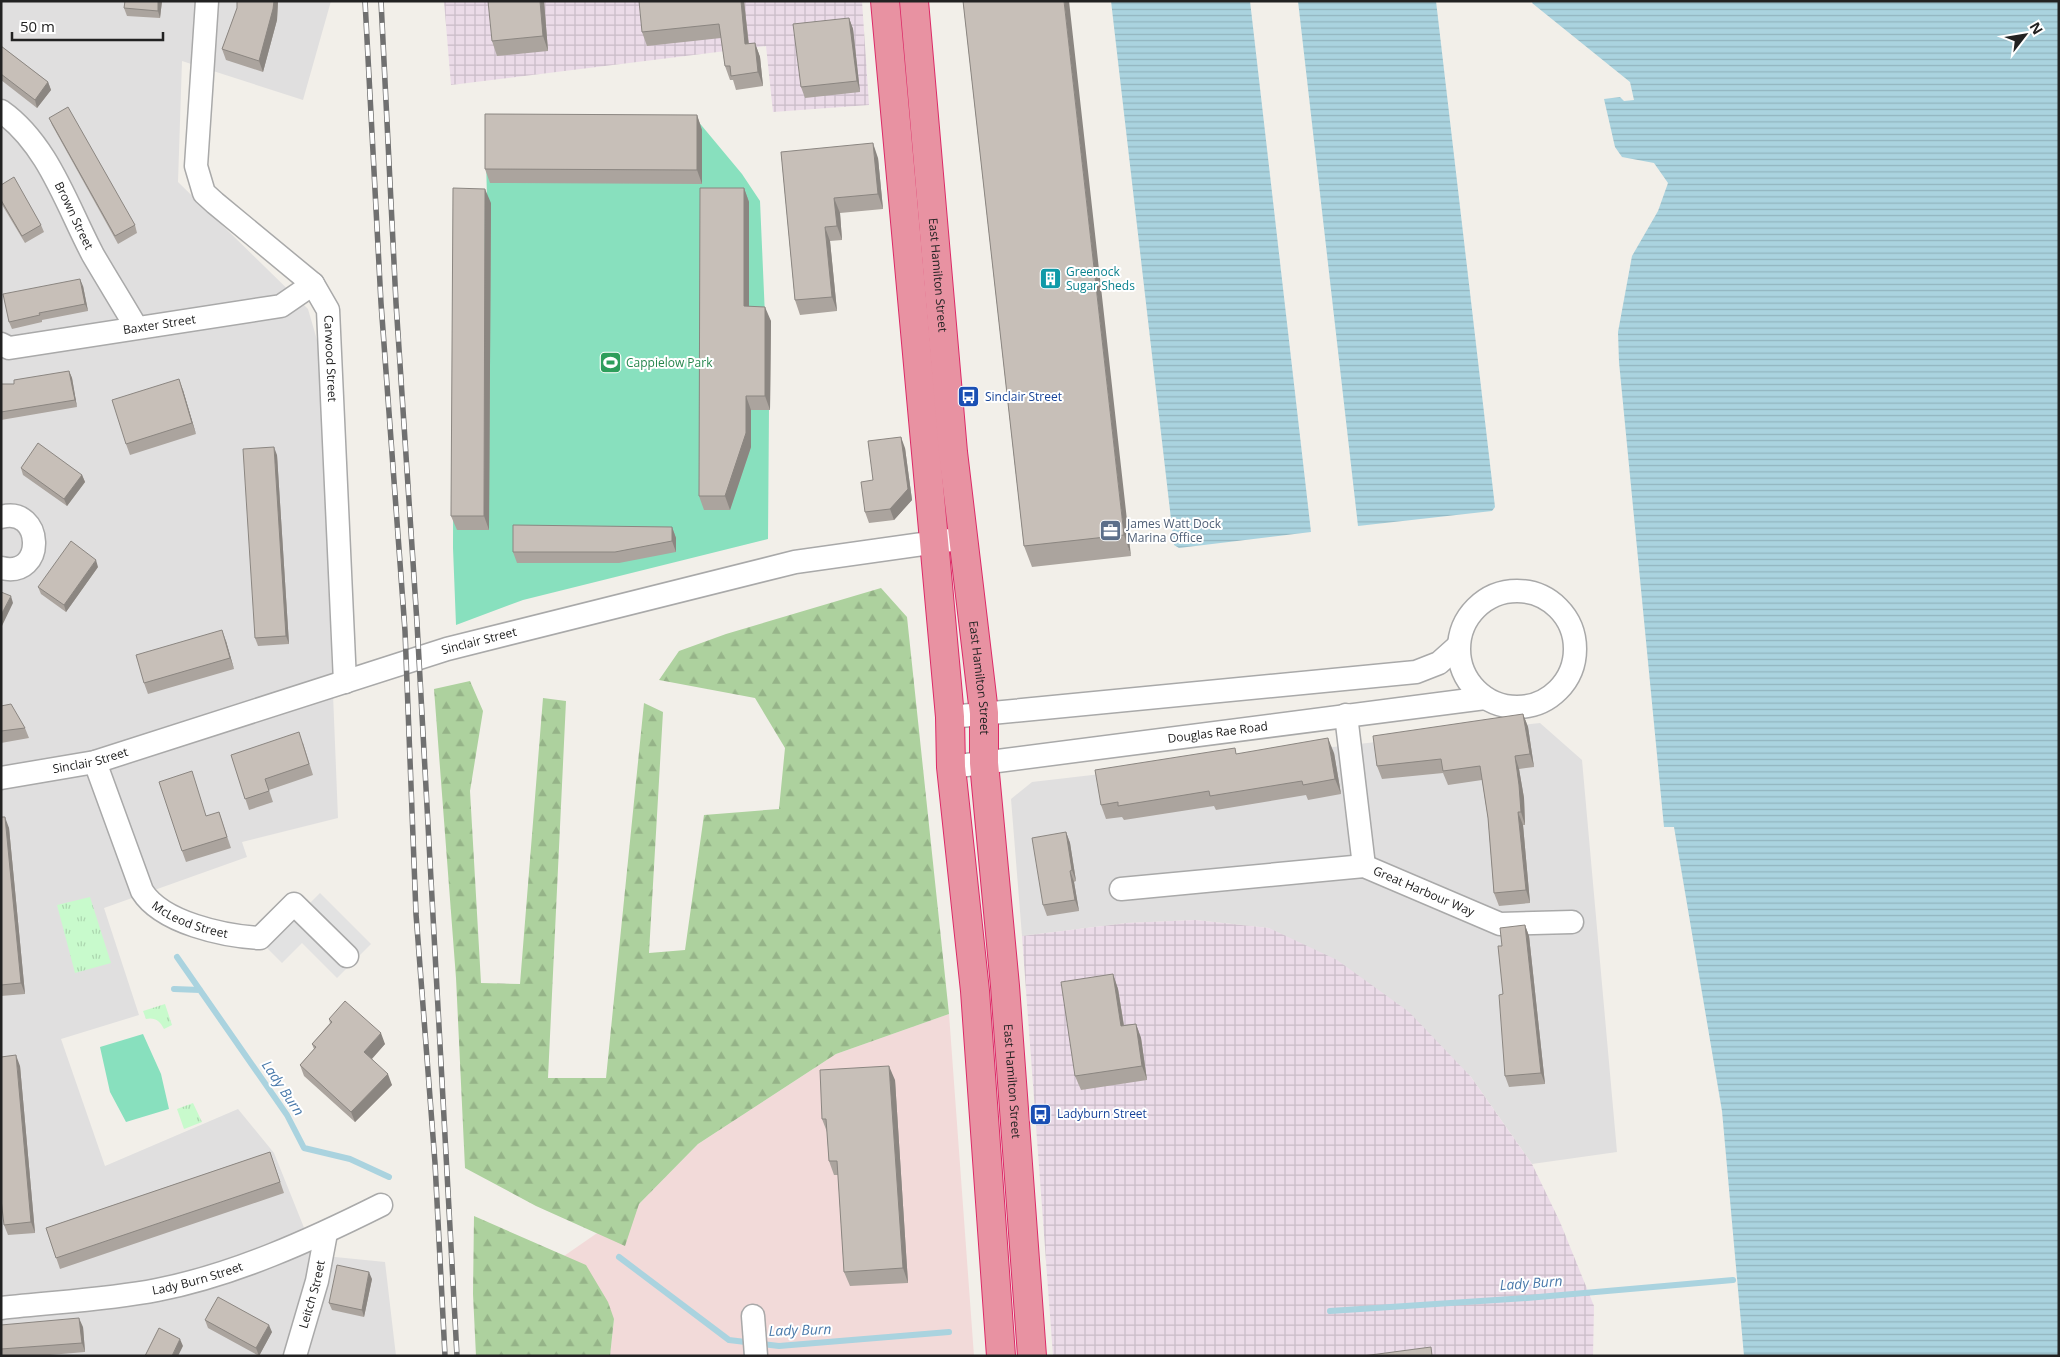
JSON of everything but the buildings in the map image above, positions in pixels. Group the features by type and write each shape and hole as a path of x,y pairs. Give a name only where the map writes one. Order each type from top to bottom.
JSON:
{"highway":[{"path":"885,1 950,717 951,767 975,991 1001,1356"},
{"name":"East Hamilton Street","path":"914,1 952,442 984,713 984,763 1005,986 1032,1356"},
{"path":"891,68 919,66"}],"street":[{"name":"Carwood Street","path":"206,1 195,153 198,180 204,193 312,284 328,310 345,682"},
{"name":"Brown Street","path":"1,111 14,120 40,152 94,255 136,327"},
{"name":"Baxter Street","path":"1,344 9,348 280,306 312,284"},
{"path":"1,518 14,516 22,520 29,526 36,542 30,559 23,565 15,568 1,568"},
{"name":"Sinclair Street","path":"1,778 95,762 447,649 795,562 963,538"},
{"path":"1521,591 1547,598 1566,617 1576,642 1572,668 1558,691 1536,705 1510,708 1485,698 1464,676 1458,646 1464,624 1478,605 1498,593 1521,591"},
{"path":"950,717 1416,672 1439,663 1458,646"},
{"name":"Douglas Rae Road","path":"951,767 1485,698"},
{"name":"Great Harbour Way","path":"1346,715 1364,866 1500,924 1572,922"},
{"name":"McLeod Street","path":"95,762 142,891 150,903 174,917 194,924 238,937 260,938 294,904 348,956"},
{"path":"1120,889 1364,866"},
{"name":"Lady Burn Street","path":"1,1308 160,1290 257,1260 326,1233 381,1205"},
{"name":"Leitch Street","path":"295,1356 317,1281 326,1233"},
{"path":"753,1316 756,1356"}],"shaded area":[{"path":"1,1 331,1 303,100 182,61 178,182 308,309 319,347 338,818 242,842 247,857 104,908 139,1015 61,1039 105,1166 238,1109 274,1153 315,1255 385,1262 396,1356 1,1356"},
{"path":"444,1 862,1 869,105 773,112 766,46 451,85"},
{"path":"1540,723 1582,760 1617,1152 1532,1164 1471,1077 1269,928 1195,920 1127,923 1022,936 1011,799 1032,782"},
{"path":"320,893 371,944 337,978 302,943 282,963 266,947"},
{"path":"1195,920 1269,928 1337,960 1409,1012 1471,1077 1532,1164 1560,1222 1594,1306 1593,1356 1053,1356 1022,936 1127,923"},
{"path":"949,1014 974,1356 610,1356 614,1319 564,1256 639,1204 698,1144 836,1054"}],"green space":[{"name":"Cappielow Park","path":"485,116 697,120 742,174 760,201 769,408 768,539 523,600 456,625 453,548 454,199 487,199"},
{"path":"881,588 907,617 949,1014 836,1054 698,1144 639,1204 625,1246 536,1206 465,1168 456,978 434,689 470,681 483,711 470,791 481,983 520,984 543,698 566,701 548,1078 606,1078 644,703 663,712 649,953 685,950 704,815 779,809 785,748 755,698 659,680 679,651 726,634"},
{"path":"90,897 111,963 75,973 57,905"},
{"path":"165,1004 172,1025 164,1029 157,1020 146,1019 143,1011"},
{"path":"143,1034 161,1074 169,1109 126,1122 110,1092 100,1047"},
{"path":"193,1103 202,1122 184,1129 177,1109"},
{"path":"474,1216 586,1265 608,1302 614,1319 610,1356 476,1356 473,1294"}],"water":[{"path":"1111,1 1250,1 1311,532 1179,548 1174,545"},
{"path":"1298,1 1436,1 1495,507 1492,511 1358,526"},
{"path":"1533,1 2059,1 2059,1356 1744,1356 1722,1111 1674,827 1664,827 1619,362 1618,332 1632,256 1658,211 1668,183 1654,163 1622,157 1615,147 1604,99 1620,97 1624,101 1634,100 1630,82 1532,3"}],"waterway":[{"name":"Lady Burn","path":"177,957 287,1115 304,1148 350,1159 389,1177"},
{"name":"Lady Burn","path":"174,989 200,990"},
{"name":"Lady Burn","path":"619,1257 729,1340 779,1346 949,1332"},
{"name":"Lady Burn","path":"1330,1311 1527,1298 1733,1280"}],"railway":[{"path":"365,1 381,303 405,631 416,914 435,1163 445,1356"},
{"path":"381,1 396,303 417,623 457,1356"}],"place":[{"name":"Greenock Sugar Sheds","path":"1050,279"},
{"name":"Cappielow Park","path":"610,363"},
{"name":"Sinclair Street","path":"969,397"},
{"name":"James Watt Dock Marina Office","path":"1111,531"},
{"name":"Ladyburn Street","path":"1041,1114"}]}
